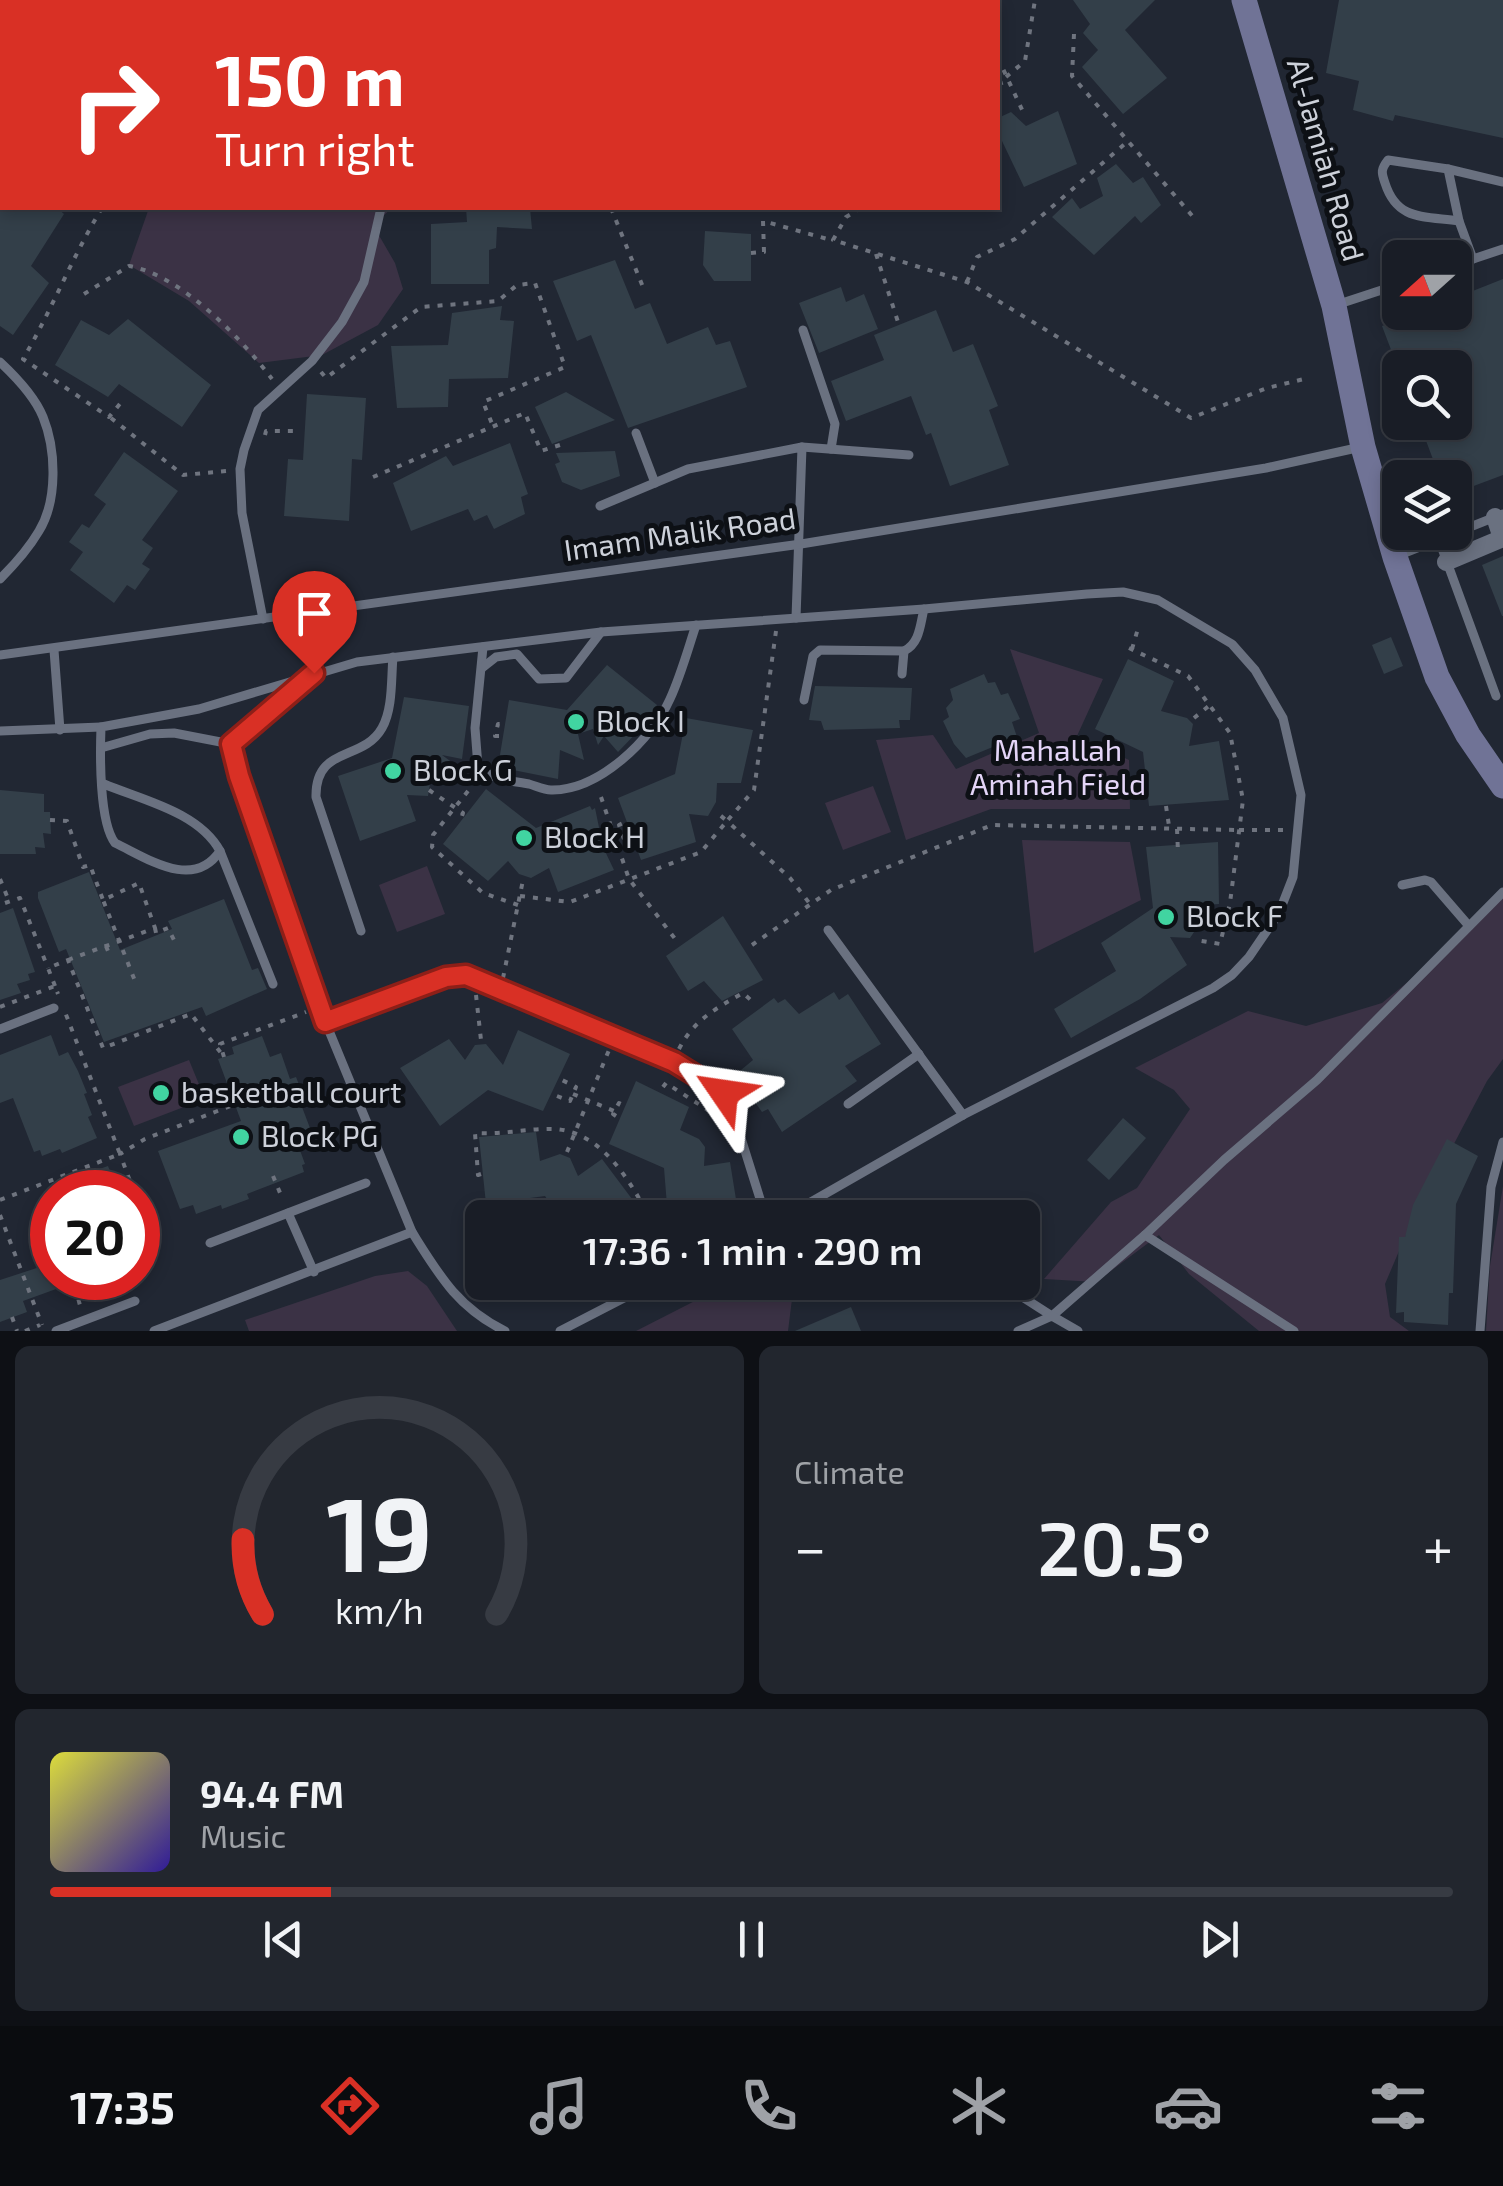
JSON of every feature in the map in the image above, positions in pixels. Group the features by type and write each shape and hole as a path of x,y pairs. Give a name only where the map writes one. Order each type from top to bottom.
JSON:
{"street":[{"name":"Al-Jamiah Road","path":"1244,0 1334,306 1363,446 1395,557 1437,678 1468,735 1503,786"},
{"path":"1446,562 1503,538 1499,515"}],"lane":[{"path":"1459,221 1408,214 1398,208 1390,198 1383,166 1388,160 1503,182"},
{"path":"1448,170 1459,221 1473,260 1503,249"},
{"path":"263,619 242,513 240,469 258,410 312,361 342,322 364,282 381,210"},
{"path":"1334,306 1382,290"},
{"path":"803,330 835,424 830,449"},
{"path":"0,362 14,374 43,415 52,494 41,528 0,579"},
{"path":"636,434 655,483"},
{"name":"Imam Malik Road","path":"0,655 801,544 1266,468 1363,446"},
{"path":"796,618 802,447"},
{"path":"600,506 688,469 802,447 909,455"},
{"path":"1472,524 1499,515"},
{"path":"1395,557 1409,550"},
{"path":"1442,550 1496,696"},
{"path":"0,731 101,727 199,709 314,673 393,657 601,632 1123,592 1158,600 1232,644 1255,670 1283,718 1301,795 1293,877 1279,914 1232,975 963,1116 814,1200"},
{"path":"804,700 813,656 820,650 904,651 917,638 924,609"},
{"path":"483,647 476,728 478,767 504,779 552,790 594,779 630,753 650,732 670,700 696,625"},
{"path":"482,668 496,657 517,654 539,679 566,678 601,632"},
{"path":"54,650 60,730"},
{"path":"902,674 904,651"},
{"path":"360,931 316,797 316,782 323,767 371,741 383,726 393,657"},
{"path":"231,744 314,673"},
{"path":"101,727 106,820 115,843 174,871 204,866 220,851"},
{"path":"101,748 150,734 174,733 231,744"},
{"path":"231,744 325,1022 412,1232 449,1291 475,1314 505,1331"},
{"path":"104,784 190,820 212,835 273,984"},
{"path":"1402,884 1431,882 1469,926"},
{"path":"1018,1331 1052,1316 1145,1236 1224,1160 1317,1080 1503,892"},
{"path":"828,930 963,1116"},
{"path":"325,1022 446,977 474,978 674,1062 724,1093 760,1200"},
{"path":"0,1029 54,1008"},
{"path":"848,1104 919,1054"},
{"path":"1480,1331 1491,1187 1503,1142"},
{"path":"210,1243 366,1183"},
{"path":"288,1214 314,1272"},
{"path":"154,1331 412,1232"},
{"path":"1145,1236 1294,1331"},
{"path":"560,1331 620,1300"},
{"path":"1027,1300 1078,1331"},
{"path":"56,1331 134,1301"}],"path":[{"path":"1000,83 1025,61 1035,0"},
{"path":"1074,34 1072,76 1195,219"},
{"path":"1000,63 1024,114"},
{"path":"967,282 977,256 1016,238 1128,141"},
{"path":"101,210 69,264 49,315 23,359 109,417 182,476 240,469"},
{"path":"612,210 645,292"},
{"path":"833,240 846,217 858,210"},
{"path":"751,252 764,252 764,221 967,282 1191,418 1267,388 1304,379"},
{"path":"875,253 898,325"},
{"path":"84,294 129,266 143,268 197,300 280,390"},
{"path":"312,361 326,378 421,307 498,301 517,285 536,283 565,368 484,402 494,426"},
{"path":"109,417 124,399"},
{"path":"373,476 525,412 541,451 560,446"},
{"path":"262,446 266,432 293,431"},
{"path":"520,896 570,902 701,852 754,790 778,618"},
{"path":"1139,625 1131,648 1188,676 1230,733 1243,800 1230,903 1220,944 1196,940"},
{"path":"1194,718 1210,706"},
{"path":"500,736 495,736 501,724"},
{"path":"430,790 464,814"},
{"path":"468,791 433,835 432,847 483,894 518,906"},
{"path":"601,797 612,845"},
{"path":"1166,806 1169,828"},
{"path":"715,811 790,878 810,904"},
{"path":"50,820 67,821 83,868 90,864 134,981"},
{"path":"612,845 626,838 619,825 625,822"},
{"path":"752,945 831,890 992,825 1283,830"},
{"path":"1177,829 1178,852"},
{"path":"602,835 607,834 630,879 676,940"},
{"path":"0,879 7,902 20,898 126,1170"},
{"path":"502,982 524,880"},
{"path":"103,900 140,883 156,933 168,928 174,940"},
{"path":"48,968 155,928"},
{"path":"106,946 110,956"},
{"path":"68,960 103,1048 191,1014 224,1057 220,1044 311,1010"},
{"path":"474,978 481,1040"},
{"path":"0,1007 55,986"},
{"path":"567,1152 614,1037"},
{"path":"557,1096 570,1100 576,1087 562,1080"},
{"path":"662,1087 666,1083 709,1108 717,1116 708,1124"},
{"path":"0,1200 264,1093"},
{"path":"573,1094 615,1114 619,1102 623,1105"},
{"path":"480,1174 475,1133 556,1129 603,1148 638,1200"},
{"path":"273,1176 288,1214"},
{"path":"0,1215 42,1327 25,1331"},
{"path":"12,1317 17,1331"}],"green space":[{"path":"148,210 390,210 373,225 395,263 403,289 378,325 322,355 259,363 189,301 129,265"},
{"name":"Mahallah Aminah Field","path":"1010,649 1103,679 1077,736 1129,760 1130,809 991,809 906,840 876,740 933,735 956,769 1039,733"},
{"path":"873,786 891,832 843,850 825,803"},
{"path":"1022,840 1130,842 1141,900 1034,953"},
{"path":"427,866 445,914 397,932 379,885"},
{"path":"1503,896 1503,1059 1487,1081 1405,1237 1385,1284 1390,1317 1409,1331 1259,1331 1189,1274 1159,1235 1096,1282 1044,1279 1111,1202 1137,1188 1190,1109 1174,1090 1135,1068 1248,1011 1306,1026 1382,1003 1469,932"},
{"name":"basketball court","path":"189,1060 205,1099 134,1126 118,1087"},
{"path":"1503,1186 1503,1331 1486,1331 1490,1266"},
{"path":"408,1271 427,1286 457,1331 249,1331 245,1320 375,1276"},
{"path":"697,1300 792,1300 788,1331 636,1331"}],"building":[{"path":"1073,0 1155,0 1125,30 1167,78 1123,114 1082,67 1098,50 1083,33 1090,24"},
{"path":"1339,0 1503,0 1503,138 1395,115 1393,121 1353,110 1359,81 1326,73"},
{"path":"1058,111 1077,164 1024,187 1000,142 1000,117 1011,112 1026,126"},
{"path":"1116,164 1133,183 1143,177 1161,205 1141,223 1135,216 1094,255 1052,217 1072,198 1080,209 1103,196 1097,178"},
{"path":"0,210 59,210 64,214 31,266 49,283 13,335 0,326"},
{"path":"466,210 530,210 532,229 497,227 496,248 489,250 489,284 431,284 431,224 467,222"},
{"path":"705,231 751,234 751,281 714,281 703,265"},
{"path":"615,260 635,309 650,303 667,344 708,327 716,345 730,341 747,387 628,428 591,335 577,341 553,281"},
{"path":"1503,279 1503,475 1472,487 1472,460 1433,460 1426,440 1472,440 1472,350 1391,350 1384,330 1472,330 1472,291"},
{"path":"841,287 846,302 864,294 878,329 819,353 799,303"},
{"path":"502,306 500,320 514,321 508,378 449,379 448,407 397,408 391,346 448,345 452,313"},
{"path":"936,310 953,352 973,344 998,406 989,410 1009,465 950,486 931,433 926,435 911,396 846,421 831,381 884,360 874,335"},
{"path":"128,319 211,385 182,427 119,384 108,397 55,365 81,320 109,335"},
{"path":"566,392 615,420 552,444 535,407"},
{"path":"307,394 366,398 362,460 352,459 349,521 284,516 288,459 303,460"},
{"path":"510,443 528,494 521,497 525,514 494,529 487,515 474,521 468,509 411,531 393,483 446,456 453,466"},
{"path":"615,451 620,476 581,490 562,482 555,464 560,462 556,453"},
{"path":"124,452 178,491 142,540 153,548 142,564 150,569 135,590 127,585 114,603 70,570 83,552 69,542 82,524 89,528 106,504 94,495"},
{"path":"1503,556 1503,616 1502,616 1482,565"},
{"path":"1391,637 1403,666 1384,674 1372,645"},
{"path":"1128,659 1174,681 1161,711 1187,718 1193,724 1189,746 1219,741 1229,800 1149,806 1143,752 1095,729"},
{"name":"Block I","path":"607,665 657,705 618,752 604,736 598,745 593,729 578,734 584,760 560,750 558,779 498,767 509,700 567,710"},
{"path":"984,674 988,683 995,682 1001,695 1008,693 1020,719 1012,722 1017,737 966,758 943,721 949,717 946,708 953,700 950,689"},
{"path":"815,686 912,688 910,720 899,720 900,728 824,730 821,721 809,720"},
{"name":"Block G","path":"404,697 469,706 462,759 442,755 457,766 433,764 428,796 407,795 416,821 360,841 338,776 392,758"},
{"path":"686,718 753,730 741,783 717,783 716,802 708,816 689,814 696,842 641,860 618,798 675,774"},
{"name":"Block H","path":"486,789 536,828 590,806 595,808 603,847 614,870 558,892 549,868 531,878 519,874 508,861 488,881 443,844"},
{"path":"0,790 44,794 44,812 50,812 51,834 43,833 45,848 35,847 36,854 0,854"},
{"name":"Block F","path":"1218,842 1219,904 1193,906 1196,929 1190,938 1170,937 1187,965 1140,999 1071,1038 1054,1009 1116,971 1101,943 1153,908 1146,847"},
{"path":"89,872 120,950 172,929 168,921 224,899 252,970 258,968 267,989 206,1016 202,1007 104,1042 66,949 59,952 38,898 38,892"},
{"path":"13,908 35,972 28,974 30,980 17,984 21,993 0,1000 0,913"},
{"path":"723,916 763,980 722,1001 704,981 688,991 666,956"},
{"path":"834,992 839,1000 848,994 881,1044 845,1066 857,1081 782,1132 768,1109 762,1112 752,1098 756,1095 741,1070 753,1060 732,1029 774,998 778,1003 785,999 799,1014"},
{"path":"518,1030 570,1054 543,1111 488,1090 440,1126 400,1068 449,1039 465,1060 475,1045 486,1044 503,1065"},
{"path":"51,1035 59,1056 68,1052 78,1071 97,1138 62,1153 60,1149 42,1156 40,1150 34,1152 13,1098 0,1103 0,1055"},
{"path":"262,1036 270,1057 281,1053 290,1079 296,1077 307,1105 302,1107 313,1136 297,1142 304,1172 247,1194 249,1199 222,1209 221,1205 196,1214 193,1205 180,1209 158,1151 241,1121 218,1059 234,1054 232,1047"},
{"path":"636,1081 689,1107 680,1130 699,1139 705,1147 704,1166 730,1162 736,1200 667,1200 664,1168 609,1144"},
{"path":"1123,1118 1146,1138 1109,1180 1087,1160"},
{"path":"536,1132 540,1161 560,1154 570,1158 578,1176 602,1159 633,1200 548,1200 545,1196 486,1200 479,1137"},
{"path":"1447,1139 1478,1156 1456,1204 1448,1325 1404,1322 1404,1312 1396,1313 1399,1237 1405,1237 1413,1205"},
{"path":"30,1270 30,1298 23,1301 27,1312 0,1322 0,1280"},
{"path":"851,1307 861,1331 795,1331"}],"place":[{"name":"Block I","path":"576,722"},
{"name":"Block G","path":"393,771"},
{"name":"Block H","path":"524,838"},
{"name":"Block F","path":"1166,917"},
{"name":"basketball court","path":"161,1093"},
{"name":"Block PG","path":"241,1137"}],"route":[{"path":"314,673 231,744 325,1022 446,977 466,975 674,1062 724,1093"}]}
